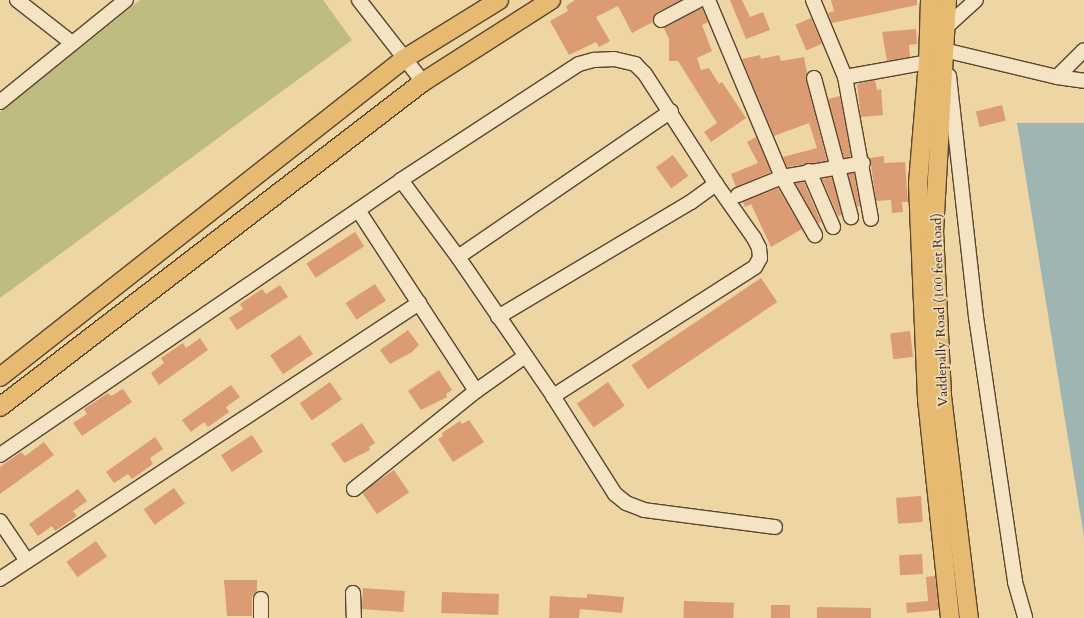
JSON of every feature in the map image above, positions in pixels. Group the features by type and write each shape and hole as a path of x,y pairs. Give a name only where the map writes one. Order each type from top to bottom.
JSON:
{"main road":[{"path":"0,377 404,59 499,0"},
{"path":"0,407 423,82 551,0"},
{"path":"930,0 940,56 918,184 921,280 927,399 950,618"},
{"name":"Vaddepally Road (100 feet Road)","path":"947,0 940,56 934,231 942,396 969,618"}],"street":[{"path":"16,0 72,43"},
{"path":"0,102 126,0"},
{"path":"359,0 423,82"},
{"path":"661,20 699,0"},
{"path":"708,0 782,177 815,236"},
{"path":"813,0 845,78 862,163 871,219"},
{"path":"944,29 976,0"},
{"path":"1057,77 1084,50"},
{"path":"845,78 940,56 1084,81"},
{"path":"940,56 976,317 1015,582 1025,618"},
{"path":"0,455 401,180 579,64 594,60 614,59 635,64 671,111 716,184 754,238 759,253 755,267 553,396"},
{"path":"814,78 851,217"},
{"path":"458,257 671,111"},
{"path":"738,195 782,177 808,171 838,168 862,163"},
{"path":"808,171 833,227"},
{"path":"401,180 458,257 524,357 553,396 602,477 626,503 644,510 775,527"},
{"path":"498,317 691,202 716,184"},
{"path":"358,210 476,391"},
{"path":"0,579 419,304"},
{"path":"354,490 476,391 524,357"},
{"path":"0,521 27,561"},
{"path":"354,593 354,618"},
{"path":"261,599 261,618"}],"shaded area":[{"path":"140,0 323,0 352,40 0,298 0,112"}],"water":[{"path":"1017,123 1084,123 1084,537"}],"building":[{"path":"575,0 681,0 657,12 653,22 632,33 618,6 596,17 610,41 599,47 596,42 569,55 550,21 568,11 566,6"},
{"path":"730,0 742,0 750,17 763,12 770,30 746,39"},
{"path":"831,0 917,0 917,5 832,23 828,13 834,11"},
{"path":"702,8 708,22 702,25 712,51 697,58 701,70 709,68 719,84 722,82 746,118 711,142 704,132 717,123 678,61 669,61 669,39 664,28"},
{"path":"811,18 822,44 806,50 795,25"},
{"path":"916,29 917,44 909,45 910,57 887,61 882,32"},
{"path":"760,55 761,59 779,55 781,61 804,57 807,73 806,80 827,161 787,167 783,157 817,148 809,123 774,136 742,59"},
{"path":"875,80 877,90 881,89 883,115 861,117 857,84"},
{"path":"840,96 851,156 844,158 828,99"},
{"path":"1002,105 1006,121 980,127 976,112"},
{"path":"756,137 771,172 736,187 731,174 758,163 747,142"},
{"path":"673,155 688,176 671,188 656,167"},
{"path":"884,156 884,163 905,162 908,202 902,202 903,212 892,213 891,200 876,201 870,158"},
{"path":"854,173 860,206 857,206 848,174"},
{"path":"832,177 842,215 838,216 822,179"},
{"path":"804,182 821,222 818,223 795,183"},
{"path":"778,188 802,229 771,247 751,204 745,207 743,202"},
{"path":"355,232 364,246 316,278 306,264"},
{"path":"761,278 777,302 648,389 632,365"},
{"path":"375,284 386,301 357,320 346,303"},
{"path":"280,285 288,297 237,330 229,318 243,309 240,304 262,289 266,294"},
{"path":"408,330 419,345 412,352 390,364 380,350"},
{"path":"910,331 913,357 893,359 890,333"},
{"path":"300,335 313,354 283,374 270,355"},
{"path":"200,338 208,350 159,385 151,373 164,363 161,358 183,343 186,348"},
{"path":"439,370 452,390 446,394 447,397 421,410 408,391"},
{"path":"330,382 342,399 312,420 300,403"},
{"path":"608,382 625,406 594,428 577,404"},
{"path":"231,385 240,397 226,407 229,412 208,427 204,422 191,432 182,420"},
{"path":"123,389 132,402 82,436 73,423 87,414 84,409 108,393 111,396"},
{"path":"469,420 484,442 453,462 438,439 443,436 442,433 460,421 462,424"},
{"path":"362,423 375,443 369,447 370,450 344,463 331,444"},
{"path":"252,435 263,452 232,472 221,455"},
{"path":"155,437 163,449 150,458 153,464 132,479 128,474 114,483 106,472"},
{"path":"44,442 54,455 0,494 0,467 21,452 25,456"},
{"path":"394,470 409,492 377,514 362,492"},
{"path":"174,488 185,504 155,525 144,509"},
{"path":"78,489 87,501 73,511 77,516 55,531 52,526 38,536 29,524"},
{"path":"921,496 923,522 898,524 896,498"},
{"path":"96,541 107,557 77,577 67,562"},
{"path":"922,554 923,574 900,575 899,555"},
{"path":"935,576 939,610 907,613 906,603 928,601 926,577"},
{"path":"224,580 257,580 257,591 252,596 252,616 227,616"},
{"path":"363,588 405,591 403,612 362,609"},
{"path":"442,592 499,594 498,615 441,613"},
{"path":"587,594 624,597 622,613 580,609 579,618 549,618 550,596 587,598"},
{"path":"684,601 734,603 733,618 683,618"},
{"path":"771,605 790,605 790,618 771,618"},
{"path":"817,607 871,608 871,618 817,618"}]}
